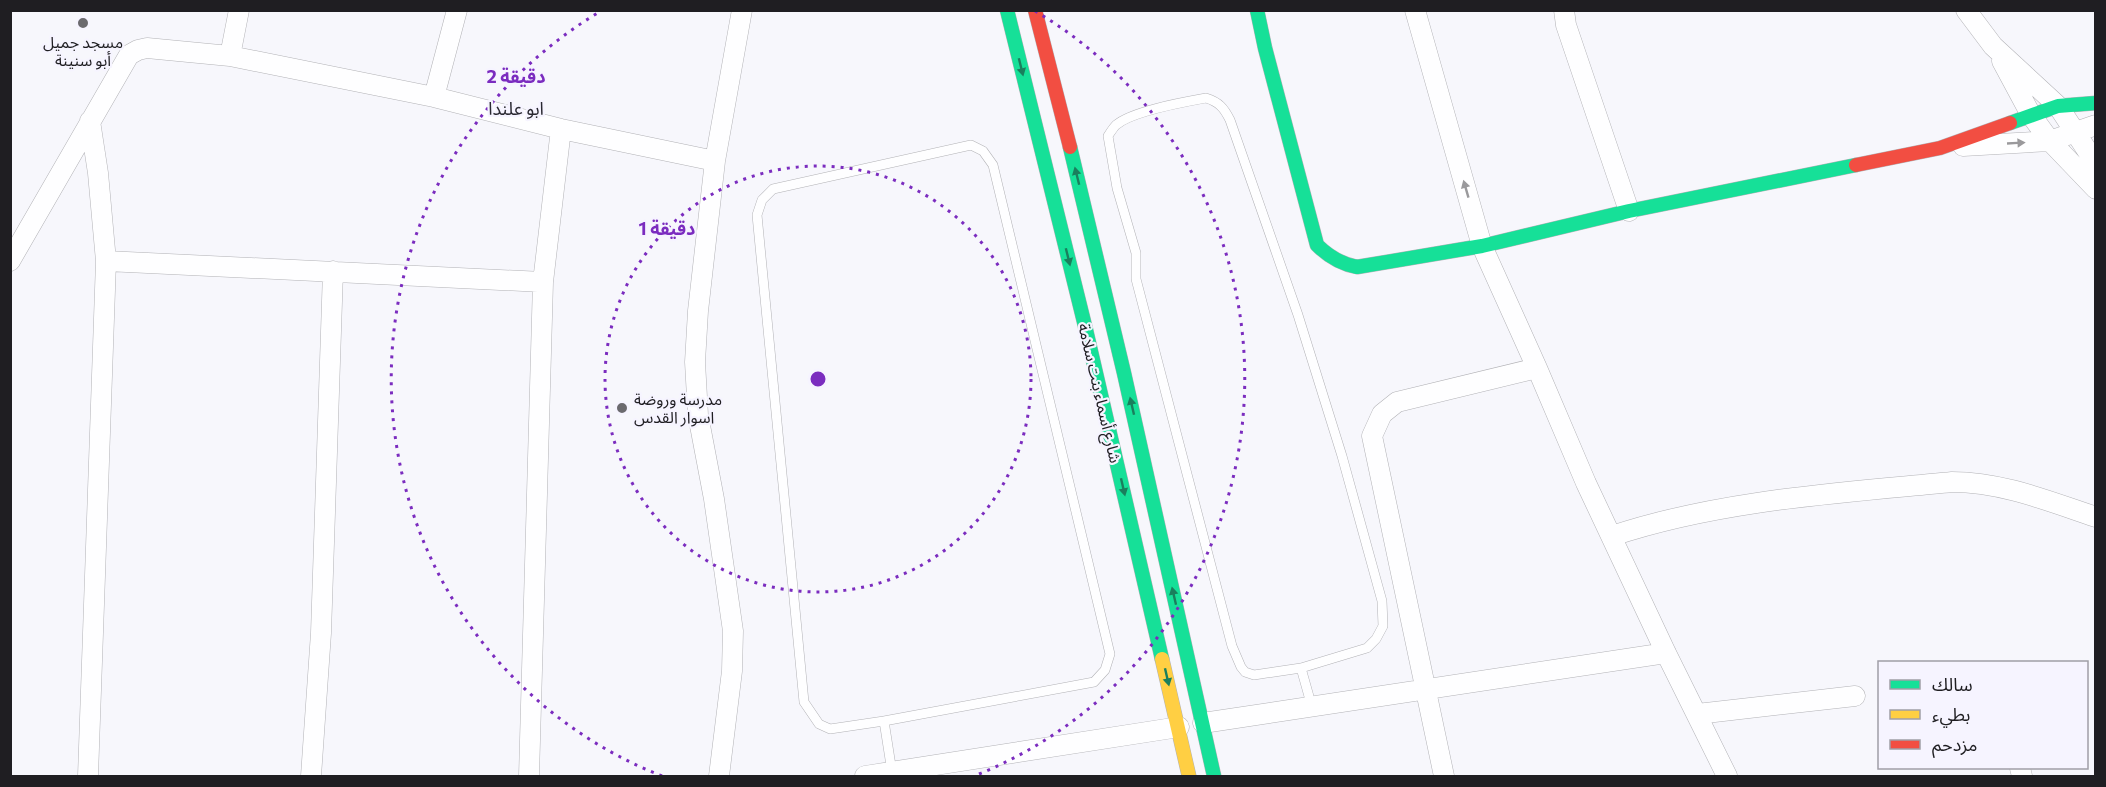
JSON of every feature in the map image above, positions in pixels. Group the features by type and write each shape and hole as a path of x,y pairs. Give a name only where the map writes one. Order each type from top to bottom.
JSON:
{"main road":[{"name":"شارع أسماء بنت سلامة","path":"1007,10 1089,342 1189,777"},
{"name":"شارع أسماء بنت سلامة","path":"1035,10 1124,373 1214,777"},
{"path":"1257,10 1264,48 1317,245 1329,258 1357,267 1482,246 1629,211 1940,148 2058,106 2096,103"}],"street":[{"path":"230,56 239,10"},
{"path":"434,97 458,10"},
{"path":"719,777 732,671 733,631 695,385 698,311 716,161 742,10"},
{"path":"1415,10 1482,246 1586,483 1666,654 1727,777"},
{"path":"1564,10 1566,25 1629,211"},
{"path":"1966,10 1993,45 2031,115 2050,141 2096,189"},
{"path":"1993,45 2058,106 2096,164"},
{"path":"10,261 129,55 147,48 230,56 434,97 561,129 716,161"},
{"path":"88,777 106,261 98,173 90,121"},
{"path":"1940,148 2050,141 2096,125"},
{"path":"529,777 543,282 561,129"},
{"path":"106,261 543,282"},
{"path":"311,777 322,621 333,271"},
{"path":"1444,777 1372,436 1382,414 1397,402 1537,368"},
{"path":"1612,536 1678,516 1741,505 1952,482 1970,482 2020,491 2096,517"},
{"path":"1203,723 1666,654"},
{"path":"1696,714 1855,696"},
{"path":"865,777 892,772 956,770 1179,727"}],"lane":[{"path":"1206,98 1216,101 1230,120 1282,269 1342,456 1382,601 1383,626 1376,639 1367,648 1301,668 1254,675 1245,672 1241,667 1232,646 1136,279 1136,254 1117,188 1110,153 1108,136 1117,125 1130,118 1172,105 1206,98"},
{"path":"971,145 983,151 993,165 1110,654 1105,670 1094,682 884,721 830,729 819,724 804,702 757,215 762,200 773,189 971,145"},
{"path":"1301,668 1312,707"},
{"path":"884,721 892,772"}],"traffic: fast":[{"path":"1007,10 1086,330 1162,659"},
{"path":"1257,10 1317,245 1326,253 1351,266 1357,267 1482,246 1629,211 1856,165"},
{"path":"2010,123 2058,106 2096,103"},
{"path":"1070,147 1124,373 1214,776"}],"traffic: slow":[{"path":"1162,659 1189,776"}],"traffic: jam":[{"path":"1035,10 1070,147"},
{"path":"1856,165 1940,148 2010,123"}],"place":[{"name":"مسجد جميل أبو سنينة","path":"83,23"},
{"name":"مدرسة وروضة اسوار القدس","path":"622,408"}],"district":[{"name":"ابو علندا","path":"516,109"}]}
